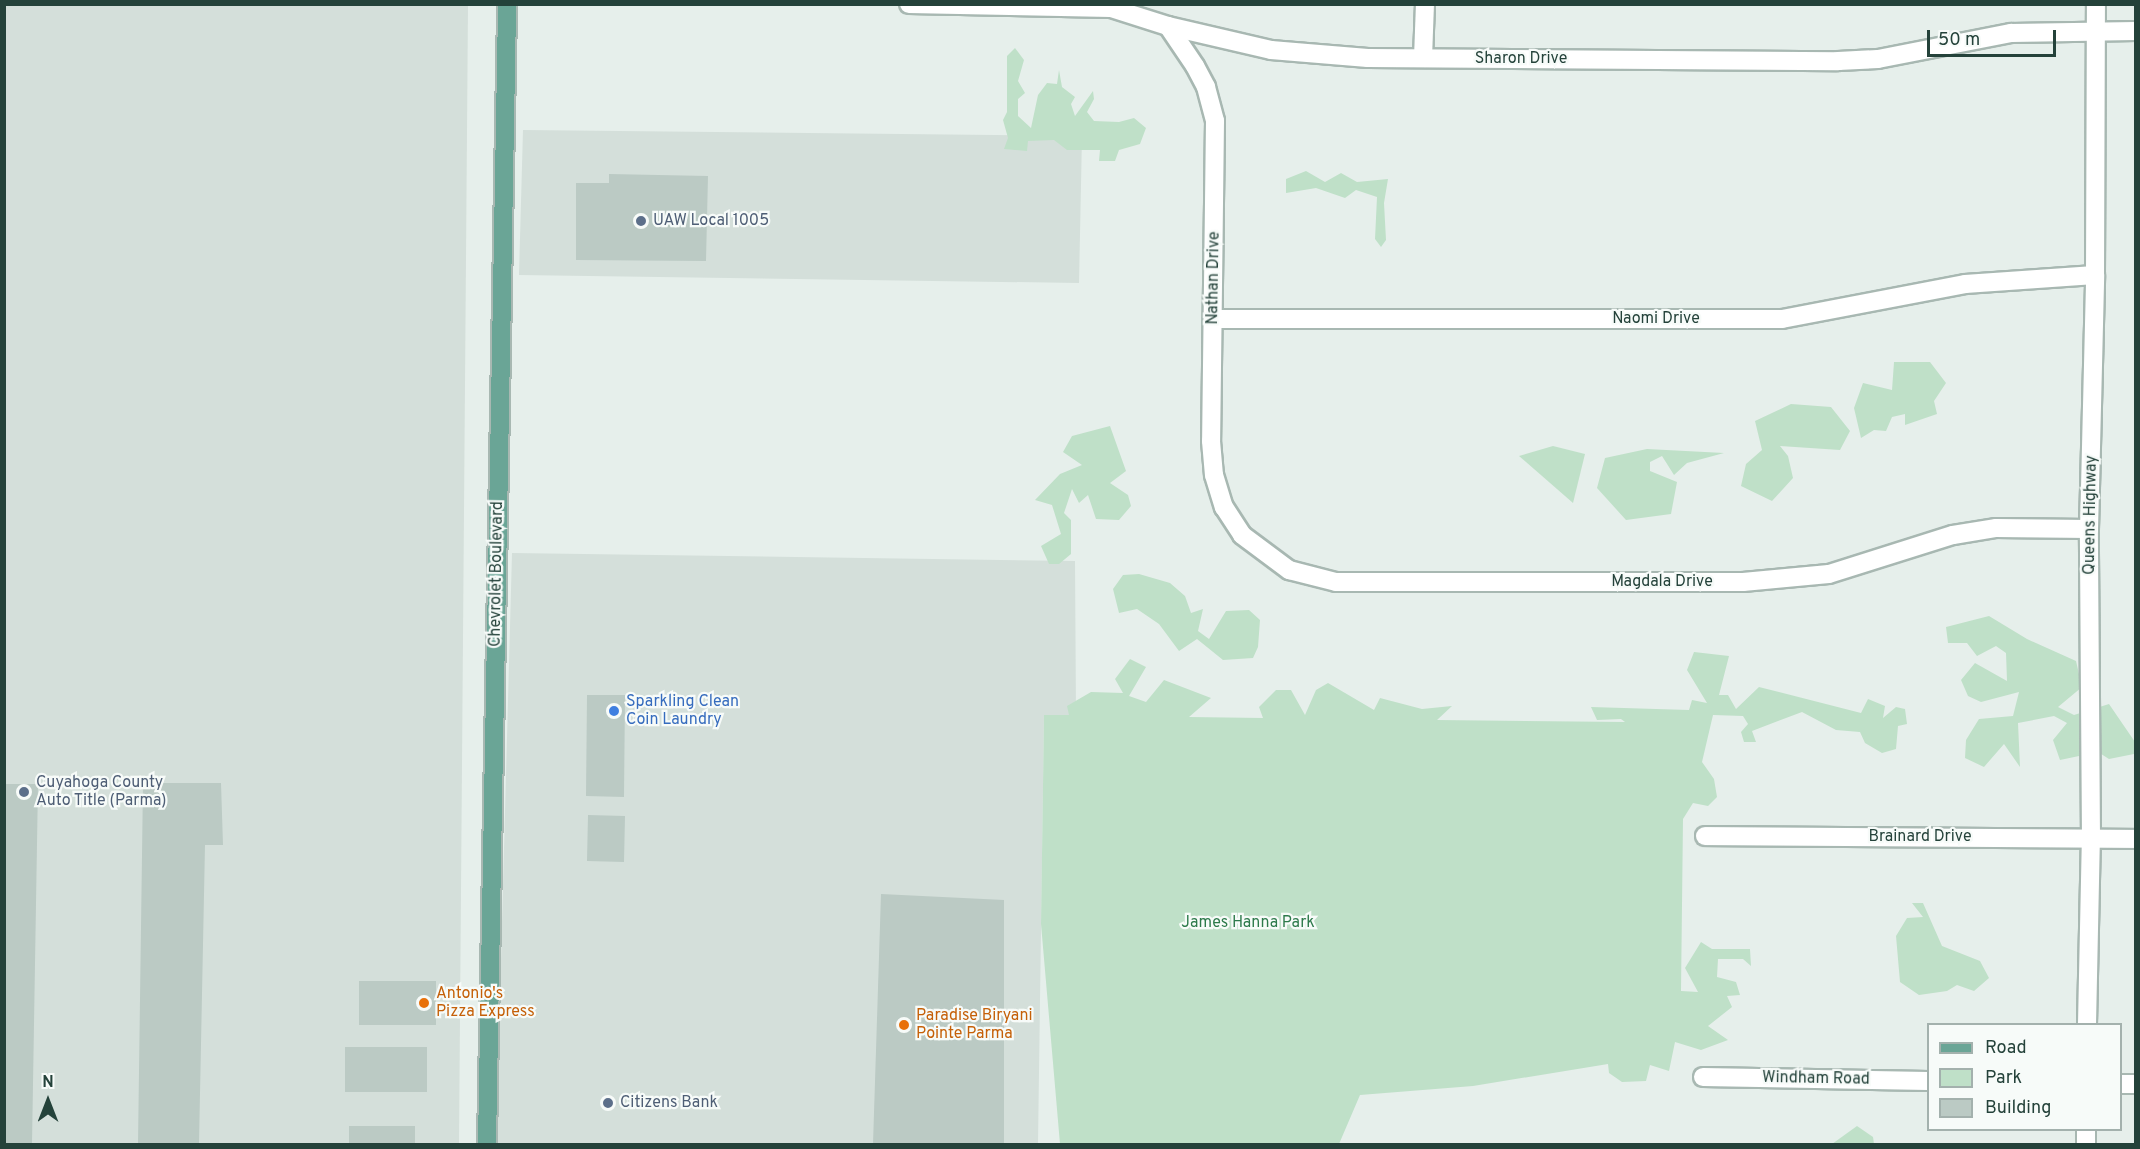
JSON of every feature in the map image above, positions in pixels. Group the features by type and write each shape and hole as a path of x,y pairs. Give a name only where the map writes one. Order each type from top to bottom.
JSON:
{"main road":[{"name":"Chevrolet Boulevard","path":"487,1144 507,4"}],"street":[{"name":"Sharon Drive","path":"909,4 1111,8 1168,27 1216,39 1302,54 1424,58 1838,61 1878,59 2011,33 2136,31"},
{"path":"1424,58 1425,4"},
{"name":"Queens Highway","path":"2087,1023 2091,839 2089,529 2095,275 2096,4"},
{"name":"Nathan Drive","path":"1168,27 1206,87 1215,121 1211,441 1214,475 1224,507 1242,535"},
{"name":"Naomi Drive","path":"1213,319 1782,319 1965,284 2095,275"},
{"name":"Magdala Drive","path":"1242,535 1289,570 1336,582 1743,582 1829,574 1953,536 1996,528 2089,529"},
{"name":"Brainard Drive","path":"1705,836 2136,839"},
{"name":"Windham Road","path":"1702,1077 1927,1081"}],"shaded area":[{"path":"5,5 468,5 459,1144 5,1144"},
{"path":"523,130 1082,136 1079,283 519,275"},
{"path":"512,553 1075,561 1076,715 1044,715 1038,1144 496,1144"}],"green space":[{"path":"1015,48 1024,60 1018,81 1025,93 1018,99 1018,116 1031,128 1038,95 1047,83 1057,84 1059,70 1062,87 1075,97 1071,104 1075,116 1093,91 1094,99 1087,112 1094,121 1119,122 1134,118 1146,128 1140,144 1119,150 1115,161 1099,161 1100,150 1067,150 1054,140 1028,141 1027,151 1004,149 1008,138 1003,120 1007,112 1007,56"},
{"path":"1306,171 1325,182 1341,173 1357,182 1388,179 1384,203 1386,240 1381,247 1375,239 1377,197 1356,190 1345,198 1316,188 1286,193 1286,179"},
{"path":"1894,362 1930,362 1946,383 1934,401 1937,414 1905,425 1905,414 1892,417 1886,431 1874,430 1861,438 1854,408 1863,383 1892,390"},
{"path":"1791,404 1831,407 1850,431 1840,450 1780,446 1788,456 1793,478 1772,501 1741,486 1746,464 1762,450 1755,421"},
{"path":"1110,426 1126,471 1110,483 1128,495 1131,506 1119,520 1096,519 1088,495 1079,503 1072,489 1064,513 1071,520 1071,554 1059,564 1049,564 1041,546 1061,534 1052,505 1035,500 1060,474 1082,465 1063,452 1072,436"},
{"path":"1553,446 1585,454 1573,503 1519,456"},
{"path":"1647,449 1724,453 1687,463 1674,475 1662,456 1650,462 1650,471 1677,482 1671,514 1626,520 1597,488 1605,458"},
{"path":"1139,574 1170,583 1185,596 1191,613 1203,609 1198,631 1209,639 1226,611 1249,610 1260,620 1258,647 1253,658 1223,660 1197,639 1179,651 1159,624 1137,609 1119,613 1113,589 1123,575"},
{"path":"1989,616 2027,639 2076,661 2082,687 2058,707 2074,715 2109,704 2135,742 2134,754 2109,759 2098,752 2060,760 2053,740 2067,723 2054,716 2018,723 2020,767 2004,744 1984,767 1965,758 1966,740 1979,719 2013,716 2019,692 1981,702 1968,696 1961,680 1975,663 2007,681 2006,653 1996,646 1977,656 1967,643 1948,643 1946,627"},
{"name":"James Hanna Park","path":"1694,652 1729,656 1719,695 1728,695 1736,709 1759,687 1861,713 1868,699 1885,706 1883,718 1896,707 1905,709 1907,724 1898,726 1896,749 1882,753 1865,743 1860,732 1836,730 1802,712 1752,731 1756,742 1744,742 1741,732 1748,724 1743,716 1713,715 1702,762 1714,779 1717,797 1708,806 1693,803 1683,819 1681,991 1698,992 1685,968 1701,942 1712,949 1750,949 1751,966 1743,959 1718,959 1717,977 1736,982 1740,995 1727,996 1732,1007 1708,1026 1728,1040 1701,1050 1675,1042 1669,1071 1650,1065 1646,1081 1622,1082 1609,1073 1608,1064 1473,1086 1360,1095 1339,1144 1060,1144 1041,924 1044,715 1069,715 1067,706 1091,692 1123,693 1115,679 1130,659 1146,667 1129,696 1146,702 1164,680 1211,698 1189,717 1263,718 1259,707 1276,690 1291,690 1305,715 1316,690 1328,683 1374,710 1380,698 1422,709 1452,706 1437,720 1625,722 1621,719 1597,720 1591,707 1689,710 1692,700 1707,703 1687,670"},
{"path":"1912,903 1923,903 1942,946 1980,961 1989,978 1974,991 1957,985 1947,991 1919,995 1900,982 1896,936 1907,918 1923,917"},
{"path":"1857,1126 1873,1137 1874,1144 1832,1144"}],"building":[{"name":"UAW Local 1005","path":"609,174 708,176 706,261 576,260 576,183 609,183"},
{"path":"587,695 625,695 624,797 586,796"},
{"path":"143,783 221,783 223,845 205,845 199,1144 138,1144"},
{"path":"4,784 38,784 32,1144 4,1144"},
{"path":"588,815 625,816 624,862 587,861"},
{"path":"881,894 1004,900 1004,1144 873,1144"},
{"path":"359,981 436,981 436,1025 359,1025"},
{"path":"345,1047 427,1047 427,1092 345,1092"},
{"path":"349,1126 415,1126 415,1144 349,1144"}],"place":[{"name":"UAW Local 1005","path":"641,221"},
{"name":"Sparkling Clean Coin Laundry","path":"614,711"},
{"name":"Cuyahoga County Auto Title (Parma)","path":"24,792"},
{"name":"Antonio's Pizza Express","path":"424,1003"},
{"name":"Paradise Biryani Pointe Parma","path":"904,1025"},
{"name":"Citizens Bank","path":"608,1103"}]}
